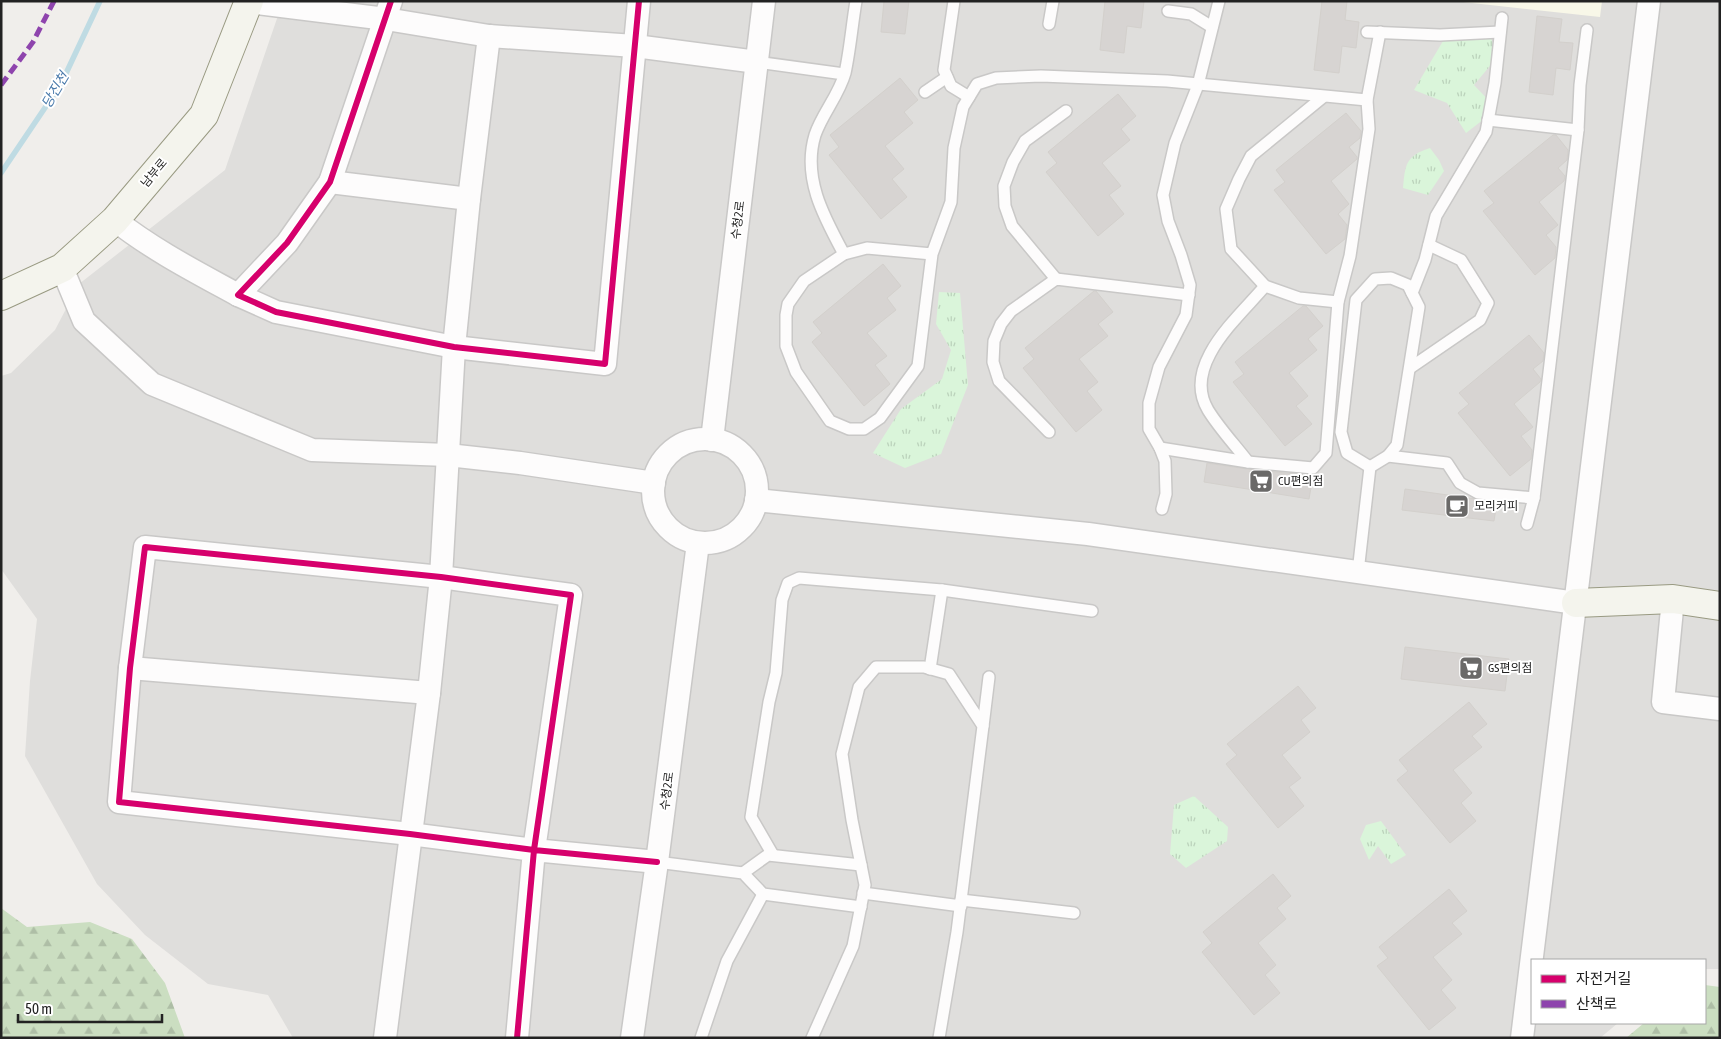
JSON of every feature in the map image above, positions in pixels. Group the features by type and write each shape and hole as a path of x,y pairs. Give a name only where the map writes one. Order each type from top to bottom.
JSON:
{"main road":[{"name":"남부로","path":"1,296 62,268 115,220 204,115 249,2"},
{"path":"1576,603 1673,599 1720,606"}],"street":[{"path":"115,220 131,233 176,261 238,295 276,312 454,347 605,364 639,1"},
{"name":"수청2로","path":"712,440 764,1"},
{"path":"1532,959 1649,1"},
{"path":"249,2 389,10 489,36 635,46 757,62"},
{"path":"238,295 286,243 330,182 389,10"},
{"path":"385,1038 429,693 440,577 454,347 469,199 489,36"},
{"path":"330,182 469,199"},
{"path":"62,268 84,321 152,384 312,450 448,455 520,463 654,483"},
{"path":"698,440 712,440 728,444 741,454 751,467 756,483 756,500 751,515 742,528 729,537 714,542 698,543 679,536 663,523 653,497 654,483 657,470 664,459 674,450 686,443 698,440"},
{"path":"756,500 1088,534 1576,603"},
{"name":"수청2로","path":"632,1038 658,862 698,543"},
{"path":"517,1038 534,850 571,595 440,577 145,547 130,668 120,802 410,834 534,850 658,862"},
{"path":"1673,599 1662,702 1720,709"},
{"path":"130,668 429,693"},
{"path":"1522,1038 1531,966"}],"lane":[{"path":"844,254 829,228 814,190 810,164 815,135 844,74 856,1"},
{"path":"954,1 944,70 951,86 969,96"},
{"path":"1049,24 1053,1"},
{"path":"1162,509 1166,494 1165,461 1149,429 1149,403 1158,367 1186,315 1190,285 1168,221 1163,195 1175,143 1198,85 1219,1"},
{"path":"1168,11 1191,14 1212,27"},
{"path":"1412,293 1425,260 1436,216 1486,132 1495,83 1502,18"},
{"path":"1527,524 1534,498 1578,130 1580,85 1587,30"},
{"path":"1367,32 1440,34 1500,32"},
{"path":"1160,448 1248,462 1313,468 1326,452 1338,302 1350,256 1369,129 1367,100 1380,32"},
{"path":"757,62 844,74"},
{"path":"932,254 867,248 844,254 804,281 788,304 786,346 796,372 830,421 849,429 864,429 880,418 918,366 932,254 951,202 954,148 963,107 977,84 996,78 1041,76 1167,82 1367,100"},
{"path":"925,92 947,77"},
{"path":"1323,97 1251,156 1226,209 1231,249 1265,286 1299,298 1338,302"},
{"path":"1056,279 1012,226 1004,206 1004,186 1013,162 1025,142 1066,110"},
{"path":"1488,120 1578,130"},
{"path":"1410,368 1480,320 1488,303 1461,260 1429,245"},
{"path":"1391,278 1408,285 1419,307 1398,445 1388,456 1370,467 1348,453 1341,432 1356,300 1374,280 1391,278"},
{"path":"1049,432 999,381 993,362 994,341 1001,324 1010,311 1056,279 1189,295"},
{"path":"1248,462 1207,409 1201,391 1203,368 1214,346 1265,286"},
{"path":"1327,443 1345,444"},
{"path":"1388,456 1447,463 1460,483 1478,493 1534,498"},
{"path":"1358,572 1370,467"},
{"path":"773,856 751,817 769,702 776,673 782,600 788,583 799,578 942,590 1092,611"},
{"path":"930,669 942,590"},
{"path":"812,1038 853,946 865,885 842,754 859,687 876,667 924,667 949,674 983,726"},
{"path":"939,1038 961,903 989,678"},
{"path":"743,873 768,855 861,865"},
{"path":"658,862 743,873 763,894 861,907"},
{"path":"863,893 1074,913"},
{"path":"701,1038 727,961 763,894"}],"shaded area":[{"path":"283,1 1720,1 1720,969 1706,969 1706,959 1531,959 1531,1024 1617,1024 1600,1038 293,1038 268,995 208,984 145,935 97,884 25,756 30,681 37,619 1,569 1,376 11,373 55,330 79,284 225,170"},
{"path":"1454,1 1602,1 1600,17"}],"green space":[{"path":"1485,27 1499,55 1474,85 1497,109 1466,133 1447,103 1414,90 1446,36"},
{"path":"1430,148 1444,171 1428,195 1403,188 1408,162 1416,154"},
{"path":"939,292 960,293 968,385 941,454 905,468 873,453 901,409 942,379 951,350 936,324"},
{"path":"1194,796 1228,827 1227,841 1186,868 1170,854 1174,805"},
{"path":"1381,821 1406,855 1391,864 1378,846 1369,860 1360,839 1366,825"},
{"path":"1,908 27,927 90,922 132,939 165,983 185,1038 1,1038"},
{"path":"1706,985 1720,987 1720,1038 1626,1038 1643,1024 1706,1024"}],"building":[{"path":"884,1 909,1 905,34 881,32"},
{"path":"1105,1 1144,1 1141,28 1127,26 1124,53 1100,50"},
{"path":"1322,1 1347,1 1345,20 1359,22 1356,48 1342,46 1339,73 1314,70"},
{"path":"1537,16 1562,19 1559,42 1573,43 1570,70 1556,68 1553,95 1529,92"},
{"path":"900,78 918,100 904,112 913,123 885,146 904,169 892,179 907,197 881,219 829,155 839,147 830,135"},
{"path":"1118,94 1136,116 1121,129 1130,140 1102,163 1121,186 1109,195 1124,214 1098,236 1046,172 1057,163 1048,152"},
{"path":"1346,113 1361,131 1360,138 1349,147 1357,159 1331,181 1349,204 1338,214 1347,225 1345,239 1326,254 1274,190 1285,182 1276,170"},
{"path":"1553,135 1556,135 1568,150 1567,160 1558,168 1565,176 1564,181 1539,202 1558,225 1546,235 1556,247 1555,258 1535,275 1483,211 1494,203 1484,191"},
{"path":"883,264 901,286 887,298 896,310 867,333 887,356 875,365 890,384 864,406 812,342 822,333 813,322"},
{"path":"1094,291 1113,312 1098,324 1108,336 1079,359 1098,382 1087,391 1102,410 1076,432 1023,368 1034,359 1025,348"},
{"path":"1303,306 1306,306 1323,326 1308,339 1317,350 1289,373 1308,396 1296,406 1312,424 1285,446 1233,382 1244,374 1235,362"},
{"path":"1529,335 1544,353 1543,361 1533,369 1541,379 1540,382 1514,404 1533,427 1521,436 1532,450 1531,459 1510,476 1458,413 1469,404 1459,393"},
{"path":"1207,463 1313,476 1309,499 1204,482"},
{"path":"1405,489 1497,502 1494,521 1402,510"},
{"path":"1405,647 1509,659 1505,691 1401,679"},
{"path":"1298,686 1316,708 1301,720 1310,732 1282,755 1301,778 1289,787 1304,806 1278,828 1226,764 1237,755 1227,744"},
{"path":"1469,702 1487,724 1472,736 1482,747 1453,770 1472,793 1461,803 1476,821 1450,843 1397,780 1408,771 1399,760"},
{"path":"1273,874 1291,896 1277,908 1286,919 1258,943 1276,965 1265,975 1280,993 1254,1015 1202,952 1212,943 1203,932"},
{"path":"1449,889 1467,911 1452,923 1462,934 1433,957 1452,980 1441,990 1456,1008 1429,1030 1377,966 1388,958 1379,947"}],"waterway":[{"name":"당진천","path":"1,173 61,84 100,1"}],"marked path":[{"path":"1,85 33,42 54,1"}],"cycle path":[{"path":"391,1 330,182 287,243 238,295 276,312 454,347 605,364 639,1"},
{"path":"517,1038 534,850 571,595 441,577 145,547 130,668 119,802 410,834 534,850 657,862"}],"place":[{"name":"CU편의점","path":"1261,481"},
{"name":"모리커피","path":"1457,506"},
{"name":"GS편의점","path":"1471,668"}]}
